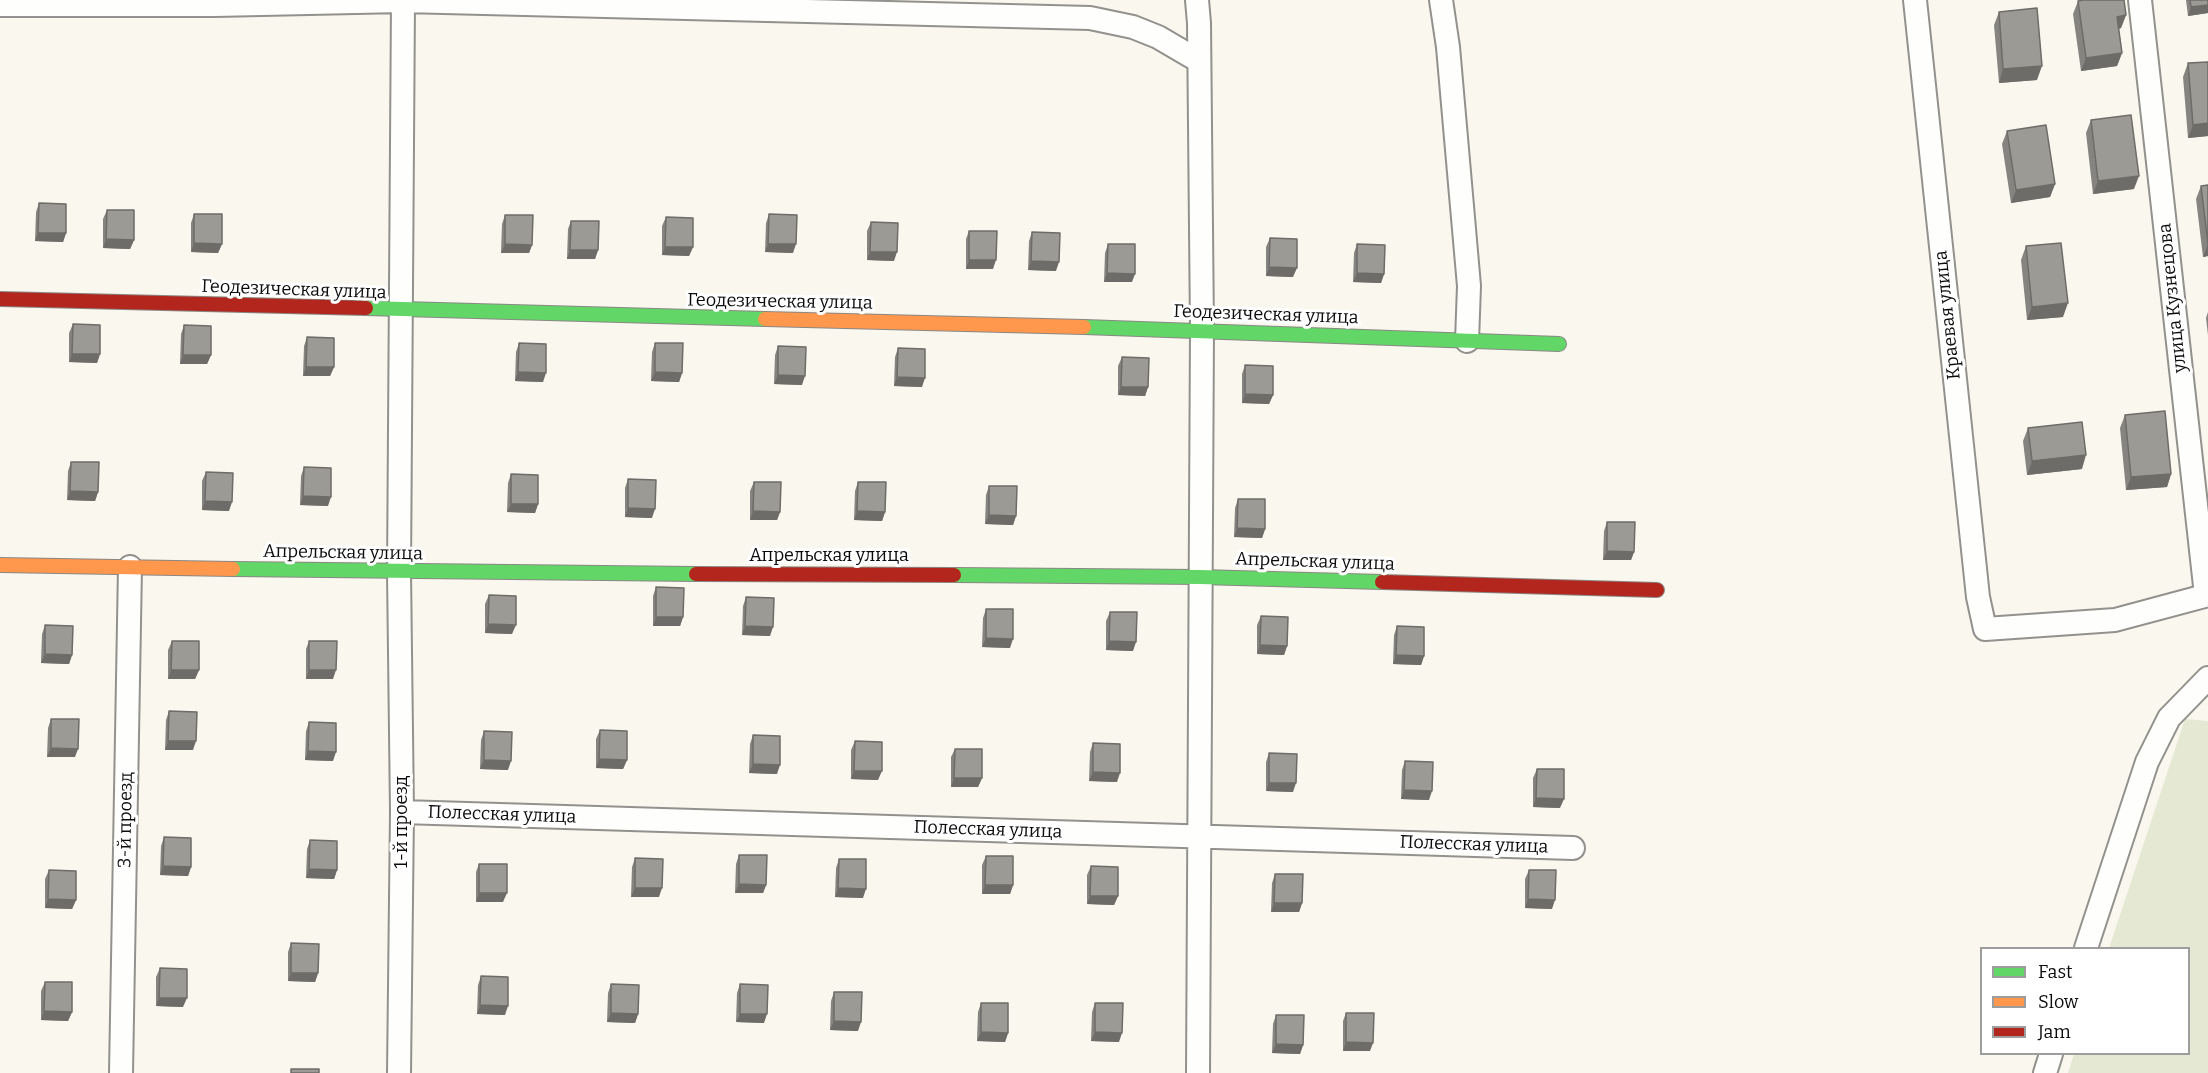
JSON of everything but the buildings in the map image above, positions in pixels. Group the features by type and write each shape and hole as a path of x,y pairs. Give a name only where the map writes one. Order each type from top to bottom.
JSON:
{"street":[{"path":"0,5 215,5 403,0 1090,18 1133,27 1158,37 1199,61"},
{"name":"1-й проезд","path":"399,1073 402,812 399,572 403,0"},
{"path":"1197,0 1202,330 1198,1073"},
{"path":"1441,0 1448,48 1469,286 1467,341"},
{"name":"Краевая улица","path":"1915,0 1978,597 1985,629 2115,620 2207,595"},
{"name":"улица Кузнецова","path":"2140,0 2207,595"},
{"name":"Геодезическая улица","path":"0,299 1202,330 1559,344"},
{"name":"Апрельская улица","path":"0,565 399,572 1200,577 1657,590"},
{"name":"3-й проезд","path":"122,1073 130,567"},
{"path":"2086,947 2147,762 2169,718 2208,678"},
{"name":"Полесская улица","path":"402,812 1573,848"},
{"path":"2045,1073 2050,1055"}],"green space":[{"path":"2185,719 2208,721 2208,1073 2068,1073 2074,1055 2190,1055 2190,947 2109,947"}],"traffic: fast":[{"path":"366,308 765,319"},
{"path":"1084,327 1559,344"},
{"path":"233,569 696,574"},
{"path":"954,575 1200,577 1382,582"}],"traffic: slow":[{"path":"765,319 1084,327"},
{"path":"0,565 233,569"}],"traffic: jam":[{"path":"0,299 366,308"},
{"path":"696,574 954,575"},
{"path":"1382,582 1657,590"}]}
